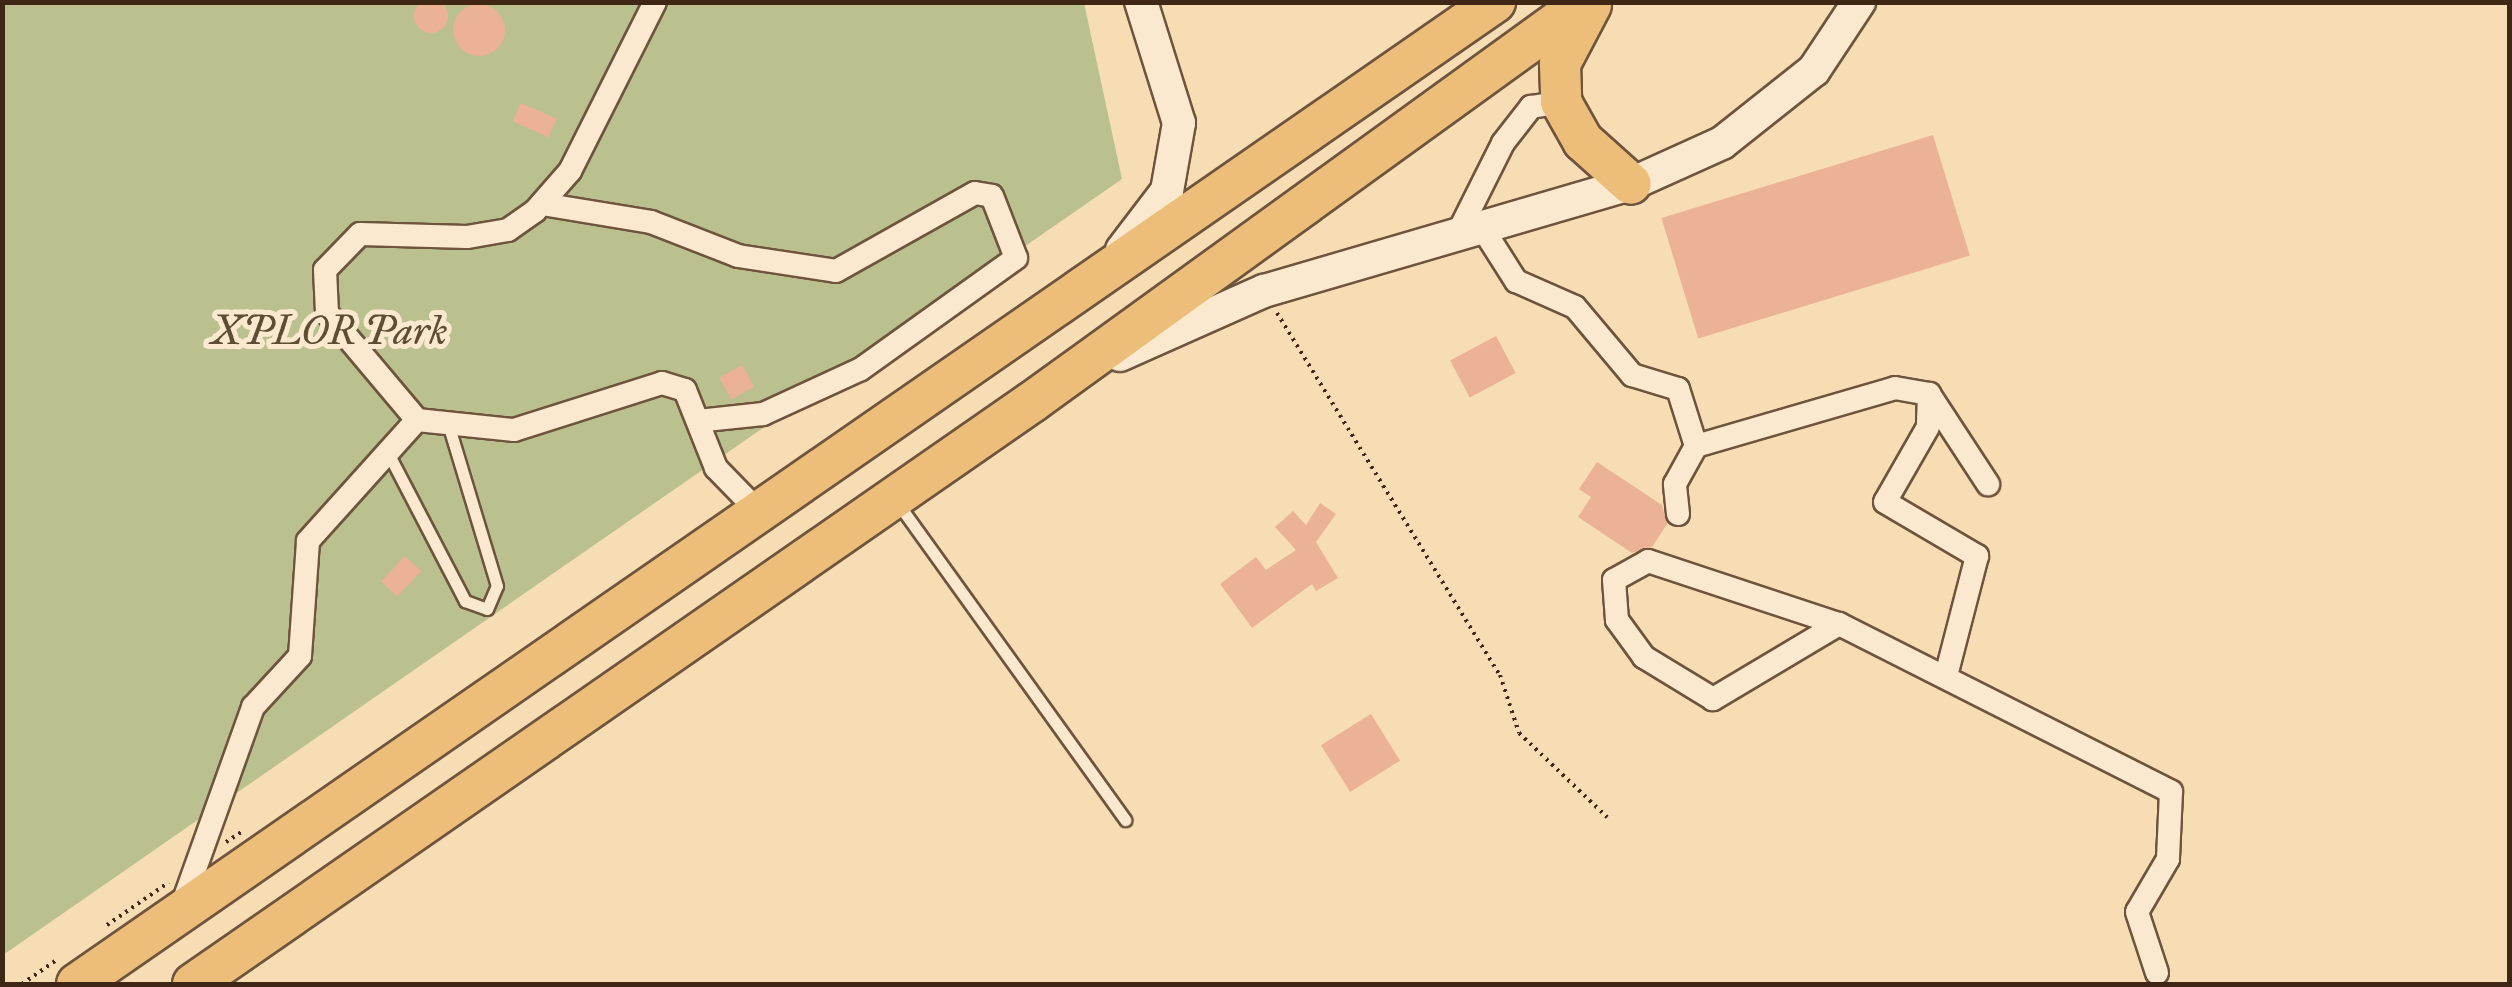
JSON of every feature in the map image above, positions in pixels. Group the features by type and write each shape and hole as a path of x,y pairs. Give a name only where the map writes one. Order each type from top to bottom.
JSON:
{"highway":[{"path":"73,968 180,912 1110,264 1495,2"},
{"path":"1589,2 1560,64 1561,102 1583,141 1632,184"},
{"path":"193,984 891,493 1032,402 1589,2"}],"main road":[{"path":"1110,264 1167,190 1177,153 1169,70 1141,2"},
{"path":"1032,402 1264,291 1632,184 1722,143 1782,102 1859,2"}],"street":[{"path":"655,2 570,171 542,204 508,230 360,234 332,254 326,313 417,420 547,425 662,383 684,390 716,468 758,511"},
{"path":"1561,102 1531,107 1503,143 1470,233 1516,281 1575,306 1632,376 1678,389 1696,446"},
{"path":"542,204 651,222 738,256 836,271 975,193 992,196 1016,258 861,368 763,414 698,422"},
{"path":"1678,514 1675,484 1696,446 1895,388 1928,394 1988,484"},
{"path":"1928,394 1928,427 1885,502 1977,556 1946,676"},
{"path":"180,912 253,707 300,656 308,541 386,449 417,420"},
{"path":"1839,624 1713,699 1644,657 1617,620 1614,580 1648,561 1839,624 2171,792 2168,859 2137,912 2157,973"}],"lane":[{"path":"386,449 465,601 487,609 497,586 448,424"},
{"path":"891,493 1124,820"}],"path":[{"path":"1264,291 1500,675 1519,733 1607,817"},
{"path":"100,930 260,819"},
{"path":"22,984 73,968"}],"green space":[{"name":"XPLOR Park","path":"3,3 1084,3 1122,179 3,955"}],"building":[{"path":"431,-1 443,4 448,16 443,28 431,33 419,28 414,16 419,4"},
{"path":"479,4 497,12 505,30 497,48 479,56 461,48 453,30 461,12"},
{"path":"521,103 557,119 548,137 513,121"},
{"path":"1933,135 1970,255 1698,339 1661,218"},
{"path":"1496,336 1516,373 1470,397 1450,360"},
{"path":"742,365 754,387 731,399 719,378"},
{"path":"1597,462 1662,505 1667,524 1652,547 1632,553 1578,517 1591,497 1579,489"},
{"path":"1320,503 1336,514 1316,542 1338,578 1316,591 1312,584 1252,628 1220,584 1256,557 1266,570 1296,550 1275,527 1293,511 1306,525"},
{"path":"405,556 421,571 397,597 381,582"},
{"path":"1371,714 1400,761 1350,792 1321,745"}]}
